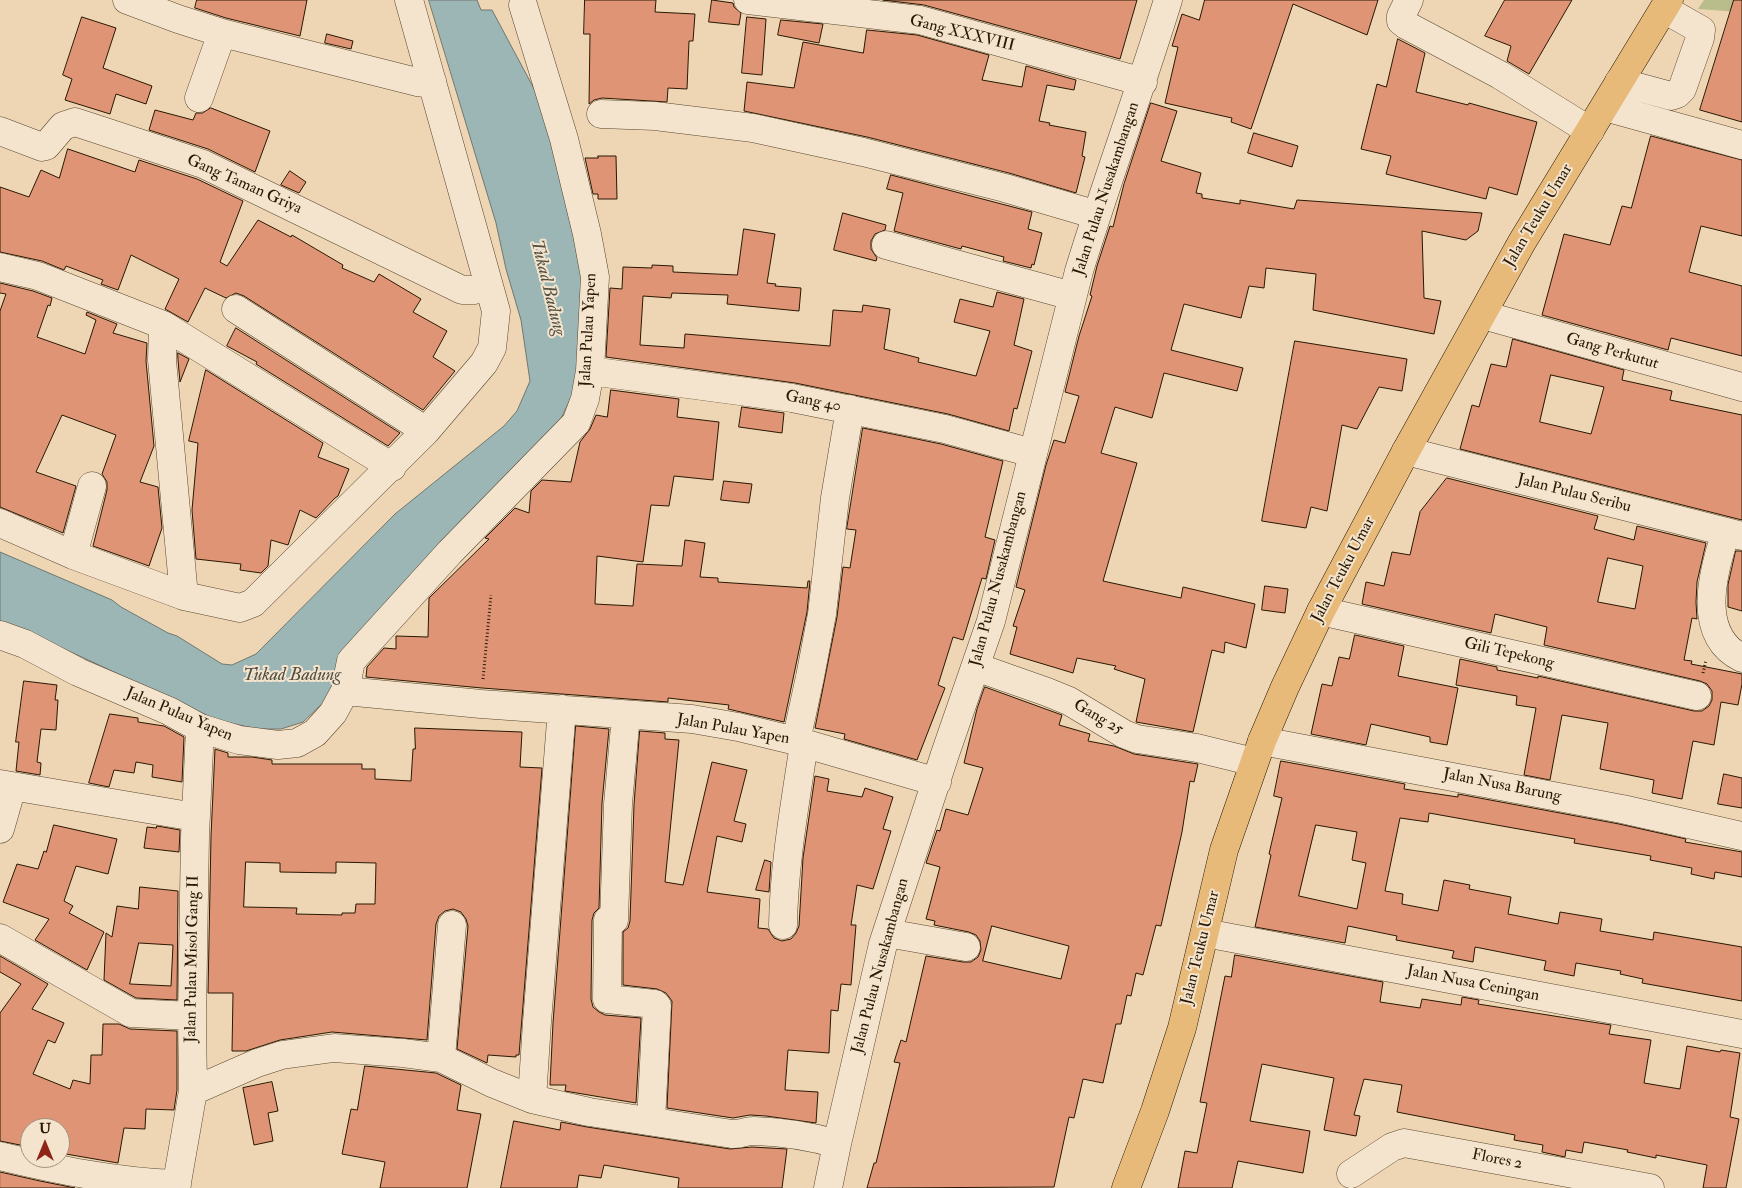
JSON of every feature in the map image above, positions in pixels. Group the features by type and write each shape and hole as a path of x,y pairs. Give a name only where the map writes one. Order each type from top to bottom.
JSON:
{"main road":[{"name":"Jalan Teuku Umar","path":"1126,1188 1155,1111 1179,1037 1224,850 1258,752 1285,687 1321,611 1406,451 1522,242 1666,5"}],"street":[{"path":"126,0 180,10 222,33 417,82 426,83 432,81"},
{"path":"0,523 73,555 184,596 240,608 253,604 392,467 426,431 484,363 492,348 496,311 409,0"},
{"name":"Gang XXXVIII","path":"748,0 920,20 1143,82"},
{"name":"Jalan Pulau Nusakambangan","path":"828,1188 836,1144 886,933 976,667 1002,579 1072,296 1097,214 1143,82 1168,0"},
{"path":"1408,0 1401,16 1401,21 1406,25 1500,75 1590,131"},
{"name":"Jalan Pulau Yapen","path":"0,635 25,644 78,672 168,711 200,728 239,740 278,745 297,743 315,733 333,714 345,691 351,660 450,552 576,424 586,400 590,371 594,277 587,234 564,139 523,5"},
{"path":"1619,82 1671,96 1677,94 1682,89 1702,30 1666,5"},
{"path":"199,98 222,33"},
{"path":"1604,107 1742,145"},
{"path":"601,114 655,116 753,128 872,154 1097,214"},
{"name":"Gang Taman Griya","path":"0,131 42,147 46,146 62,126 75,122 203,164 462,290 489,287"},
{"path":"886,245 1072,296"},
{"path":"0,267 38,276 163,325 392,467"},
{"path":"236,309 426,431"},
{"name":"Gang Perkutut","path":"1483,315 1742,387"},
{"path":"163,325 162,360 184,596"},
{"name":"Gang 40","path":"590,371 792,398 945,429 1032,453"},
{"path":"783,925 787,852 800,742 822,614 835,498 850,409"},
{"name":"Jalan Pulau Seribu","path":"1406,451 1734,534"},
{"path":"73,555 92,486"},
{"path":"1734,534 1716,563 1710,606 1713,620 1721,639 1729,649 1742,658"},
{"name":"Gili Tepekong","path":"1321,611 1697,696"},
{"name":"Gang 25","path":"976,667 1069,701 1124,734 1137,739 1197,748 1258,752"},
{"name":"Jalan Pulau Yapen","path":"345,691 481,704 692,719 738,727 800,742 937,782"},
{"path":"532,1099 562,709"},
{"path":"626,715 618,804 614,920 608,920 607,999 655,1004 657,1006 651,1121"},
{"name":"Jalan Pulau Misol Gang II","path":"177,1186 193,1091 192,1016 195,817 200,728"},
{"name":"Jalan Nusa Barung","path":"1258,752 1622,809 1742,836"},
{"path":"0,830 6,786 195,817"},
{"path":"441,1058 452,925"},
{"path":"886,933 966,947"},
{"name":"Jalan Nusa Ceningan","path":"1205,933 1742,1034"},
{"path":"0,938 131,1013 192,1016"},
{"path":"193,1091 222,1077 282,1055 334,1048 441,1058 492,1083 532,1099 588,1112 740,1135 752,1130 798,1134 836,1144"},
{"name":"Flores 2","path":"1351,1174 1392,1147 1404,1143 1650,1188"},
{"path":"0,1156 61,1179 177,1186"}],"path":[{"path":"481,704 491,596"}],"green space":[{"path":"1704,0 1742,0 1739,12 1698,9"}],"water":[{"name":"Tukad Badung","path":"429,0 477,0 481,10 492,10 540,100 586,283 585,367 553,436 325,701 303,722 281,729 256,729 215,719 15,626 0,622 0,552 112,600 121,607 177,636 222,664 232,665 256,654 395,514 504,426 517,411 530,381 521,320 506,269 496,223"}],"building":[{"path":"197,0 307,0 300,36 226,18 195,8"},
{"path":"585,0 656,0 655,12 695,14 693,41 689,41 687,89 668,88 667,102 602,98 594,100 589,104 590,34 584,34"},
{"path":"712,0 733,3 734,7 741,13 739,25 709,22"},
{"path":"883,0 1137,0 1120,59 924,5"},
{"path":"1205,0 1378,0 1367,35 1293,4 1251,129 1231,122 1232,118 1165,103 1178,47 1172,46 1182,14 1199,20"},
{"path":"1505,0 1572,0 1529,74 1507,61 1511,46 1485,36"},
{"path":"1734,0 1742,0 1742,122 1700,110"},
{"path":"82,17 116,28 103,68 152,86 146,104 116,94 110,114 65,100 72,79 63,75"},
{"path":"747,17 766,19 762,75 742,73"},
{"path":"781,20 823,24 819,43 778,35"},
{"path":"867,30 917,35 989,55 982,80 1022,87 1026,66 1076,80 1074,90 1047,85 1039,121 1050,123 1049,125 1086,132 1082,156 1085,157 1076,193 1009,173 867,137 744,111 747,82 794,88 803,42 863,53"},
{"path":"327,34 353,41 351,49 325,43"},
{"path":"1398,39 1425,53 1416,92 1468,105 1469,103 1537,122 1517,195 1489,187 1486,199 1386,174 1391,156 1361,149 1377,84 1386,87"},
{"path":"1151,103 1177,111 1161,161 1201,173 1196,193 1202,194 1202,198 1240,204 1240,200 1294,209 1297,200 1482,213 1478,231 1466,240 1422,231 1424,298 1441,301 1434,334 1313,310 1316,274 1266,268 1264,288 1249,286 1241,318 1184,304 1171,350 1243,368 1237,391 1164,373 1152,418 1115,407 1101,453 1137,463 1103,581 1181,598 1183,587 1255,604 1246,648 1225,642 1224,653 1212,650 1193,732 1136,722 1145,679 1114,669 1116,666 1077,658 1073,673 1010,654 1017,627 1013,626 1025,590 1016,587 1046,465 1054,440 1065,443 1079,396 1065,392 1079,336 1092,296 1090,295 1097,266 1110,226 1113,227 1124,184"},
{"path":"211,108 270,131 255,172 208,149 149,130 155,110 193,120 196,113 202,113"},
{"path":"1254,133 1298,146 1292,167 1248,153"},
{"path":"1651,136 1742,160 1742,236 1701,226 1689,272 1742,286 1742,356 1671,338 1668,350 1542,315 1564,234 1610,245 1622,206 1631,208"},
{"path":"68,149 135,172 139,160 197,179 243,201 220,262 227,266 258,220 291,237 292,235 343,265 342,268 374,282 379,274 421,299 413,312 447,331 433,357 455,371 423,410 244,296 236,293 226,298 205,288 188,322 165,309 179,279 131,255 118,290 101,284 103,280 66,266 64,270 42,261 0,252 0,187 29,197 41,170 59,178"},
{"path":"598,156 616,156 617,199 598,199 598,194 593,194 585,158 598,158"},
{"path":"290,171 306,182 299,193 281,185"},
{"path":"891,175 1032,212 1028,229 1042,233 1034,265 1032,264 1031,268 1003,261 1004,257 962,246 961,249 894,231 903,193 887,189"},
{"path":"843,213 886,225 885,230 875,234 871,241 871,249 877,258 876,261 834,250"},
{"path":"744,229 775,234 767,283 776,284 775,286 801,288 799,311 727,304 728,295 672,293 671,298 643,296 640,345 684,348 685,334 830,346 833,310 862,312 863,305 890,309 884,349 919,358 918,362 976,376 990,331 954,322 960,299 993,307 997,292 1024,299 1014,345 1032,351 1017,409 1014,408 1009,431 948,414 795,383 606,357 610,288 622,289 623,267 652,268 652,265 673,266 673,272 737,275"},
{"path":"0,283 52,298 37,337 85,354 96,320 86,315 87,312 117,324 113,333 147,343 146,361 154,446 140,482 158,487 162,528 149,566 93,546 107,490 107,482 102,474 116,435 62,415 36,472 76,486 63,533 0,507 0,311 6,294 0,293"},
{"path":"236,328 400,433 388,446 256,364 257,362 227,346"},
{"path":"1513,339 1624,370 1622,380 1672,391 1670,400 1742,415 1742,520 1460,449 1472,405 1479,407 1491,364 1506,367","holes":["1551,375 1604,387 1591,434 1540,422"]},
{"path":"1295,341 1407,359 1402,391 1379,387 1357,429 1342,425 1327,511 1311,507 1306,528 1262,521"},
{"path":"178,353 189,359 180,382 178,360"},
{"path":"206,370 323,443 318,457 349,469 338,496 316,518 300,510 288,545 271,540 268,566 261,573 240,570 241,564 196,559 192,510 198,443 189,441"},
{"path":"611,390 679,399 677,417 719,422 713,480 674,476 669,506 651,505 643,562 597,556 595,604 633,606 637,564 682,566 685,540 705,543 700,577 718,578 718,582 807,588 808,581 810,581 807,612 784,722 728,709 729,705 668,698 668,702 366,677 367,667 384,648 396,649 396,636 428,637 429,598 489,539 485,538 515,508 529,513 531,491 542,480 571,482 580,442 590,429 596,415 607,417"},
{"path":"742,407 784,413 782,433 739,427"},
{"path":"863,428 941,444 1003,461 985,537 995,540 986,579 982,578 963,640 953,637 938,685 945,688 917,760 844,739 845,734 815,728 837,617 843,567 850,568 856,530 847,529"},
{"path":"1447,478 1598,516 1594,529 1634,540 1637,526 1706,543 1697,582 1697,619 1692,618 1684,660 1692,661 1691,664 1742,674 1742,684 1738,705 1721,702 1714,745 1693,741 1682,799 1652,793 1654,780 1600,769 1608,723 1562,715 1550,780 1524,775 1536,708 1516,705 1517,696 1456,685 1460,659 1497,667 1497,670 1538,678 1538,676 1694,711 1702,711 1709,706 1712,700 1712,691 1707,684 1544,645 1547,627 1495,614 1491,633 1362,604 1366,582 1384,586 1392,552 1410,555 1420,512","holes":["1608,558 1643,566 1635,609 1598,602"]},
{"path":"724,481 752,484 749,503 721,500"},
{"path":"1736,551 1742,551 1742,611 1728,607 1728,585"},
{"path":"1265,586 1288,589 1285,613 1262,610"},
{"path":"1355,635 1404,646 1398,676 1458,688 1447,745 1430,742 1430,737 1371,724 1366,745 1311,734 1322,684 1332,686 1339,657 1349,659"},
{"path":"24,681 57,685 55,700 58,700 56,730 41,729 37,762 41,763 40,775 16,771 19,742 16,742"},
{"path":"985,687 1062,715 1059,725 1090,734 1088,741 1114,746 1134,754 1198,764 1194,782 1190,781 1182,832 1161,926 1156,925 1143,975 1136,973 1131,996 1127,995 1121,1024 1116,1024 1103,1083 1083,1079 1074,1118 1069,1117 1054,1187 867,1188 874,1163 876,1163 900,1063 894,1062 901,1040 906,1042 926,956 971,962 978,957 981,950 980,941 976,935 934,925 935,921 926,919 940,867 926,863 937,830 940,831 946,809 968,815 983,768 964,763 977,709","holes":["992,926 1069,946 1061,979 983,961"]},
{"path":"110,714 138,718 138,722 164,726 184,737 182,782 152,777 153,765 136,762 134,773 114,770 109,787 89,783"},
{"path":"576,726 609,729 602,803 599,908 594,913 592,920 591,999 593,1007 605,1015 641,1018 636,1103 565,1091 566,1085 550,1085"},
{"path":"415,728 522,732 520,767 542,768 519,1055 516,1055 516,1057 488,1055 487,1063 457,1049 468,926 461,912 453,909 445,911 439,916 436,924 427,1040 332,1032 280,1040 246,1051 232,1051 233,993 208,993 211,836 215,749 228,753 228,757 252,757 272,760 272,764 362,764 362,769 375,769 375,779 411,781 413,749 415,749","holes":["246,862 280,863 280,872 336,873 336,862 376,863 375,904 356,904 355,913 342,913 342,915 296,914 297,908 244,907"]},
{"path":"640,731 665,733 665,739 679,740 665,882 683,885 712,762 747,770 734,821 746,824 742,842 717,836 707,892 760,899 758,928 768,929 774,938 782,941 791,939 799,926 803,858 815,776 829,779 827,791 862,797 865,788 893,797 883,829 891,831 873,889 857,885 851,925 856,925 851,985 841,984 838,1011 831,1010 829,1053 788,1050 785,1090 818,1092 816,1123 750,1115 733,1118 667,1108 672,1001 666,993 657,989 623,985 623,932 628,928 630,921 634,805"},
{"path":"1281,761 1405,784 1404,789 1458,797 1458,794 1619,824 1686,839 1685,842 1742,852 1742,877 1715,872 1714,879 1691,874 1692,868 1650,860 1651,856 1574,843 1575,839 1429,813 1428,822 1400,818 1385,891 1403,894 1402,904 1438,911 1444,880 1470,885 1469,889 1511,897 1508,914 1558,924 1560,912 1602,919 1600,931 1653,940 1654,932 1742,947 1742,1001 1642,983 1643,979 1620,974 1621,971 1576,963 1574,976 1544,970 1546,961 1475,947 1473,962 1452,958 1454,951 1396,940 1397,936 1348,926 1345,943 1255,927 1282,798 1274,796","holes":["1316,825 1357,832 1352,860 1366,863 1357,909 1299,896"]},
{"path":"1724,774 1742,778 1742,808 1718,804"},
{"path":"54,825 117,839 108,874 76,866 64,901 73,906 69,913 104,932 87,970 35,940 49,919 3,902 17,864 38,869 44,851 46,852"},
{"path":"157,826 180,830 179,852 144,848 147,827 156,828"},
{"path":"765,860 771,862 769,892 756,890"},
{"path":"140,887 178,891 177,1000 136,998 104,980 106,933 112,937 117,906 138,909","holes":["139,943 173,945 171,986 130,984"]},
{"path":"1235,955 1383,982 1380,1002 1420,1008 1422,999 1461,1005 1462,997 1479,1000 1478,1004 1611,1025 1609,1034 1651,1040 1644,1083 1680,1089 1687,1046 1720,1052 1721,1050 1740,1053 1730,1117 1739,1119 1726,1188 1703,1188 1707,1165 1656,1155 1656,1158 1627,1152 1628,1150 1584,1142 1582,1153 1566,1150 1565,1157 1542,1152 1543,1145 1514,1140 1515,1135 1397,1112 1402,1085 1364,1079 1354,1115 1360,1116 1356,1136 1324,1130 1334,1078 1262,1064 1250,1121 1310,1131 1303,1173 1238,1161 1232,1188 1178,1188 1185,1151 1197,1153 1207,1103 1200,1102 1225,976 1231,977"},
{"path":"0,956 48,984 32,1009 64,1023 55,1043 48,1040 33,1074 70,1089 73,1080 90,1084 91,1055 102,1055 103,1024 119,1024 130,1029 177,1031 177,1090 174,1110 146,1109 145,1129 124,1128 118,1163 70,1155 70,1118 20,1118 20,1145 0,1141 0,1013 21,984 0,972"},
{"path":"365,1066 436,1073 461,1085 457,1110 481,1114 467,1188 380,1188 385,1162 342,1154 351,1109 357,1110"},
{"path":"272,1082 278,1111 268,1113 273,1141 254,1145 243,1088"},
{"path":"514,1121 560,1130 561,1122 730,1149 752,1147 787,1149 782,1188 678,1188 679,1178 604,1165 601,1178 579,1175 577,1188 501,1188"},
{"path":"0,1172 40,1181 75,1188 0,1188"}]}
